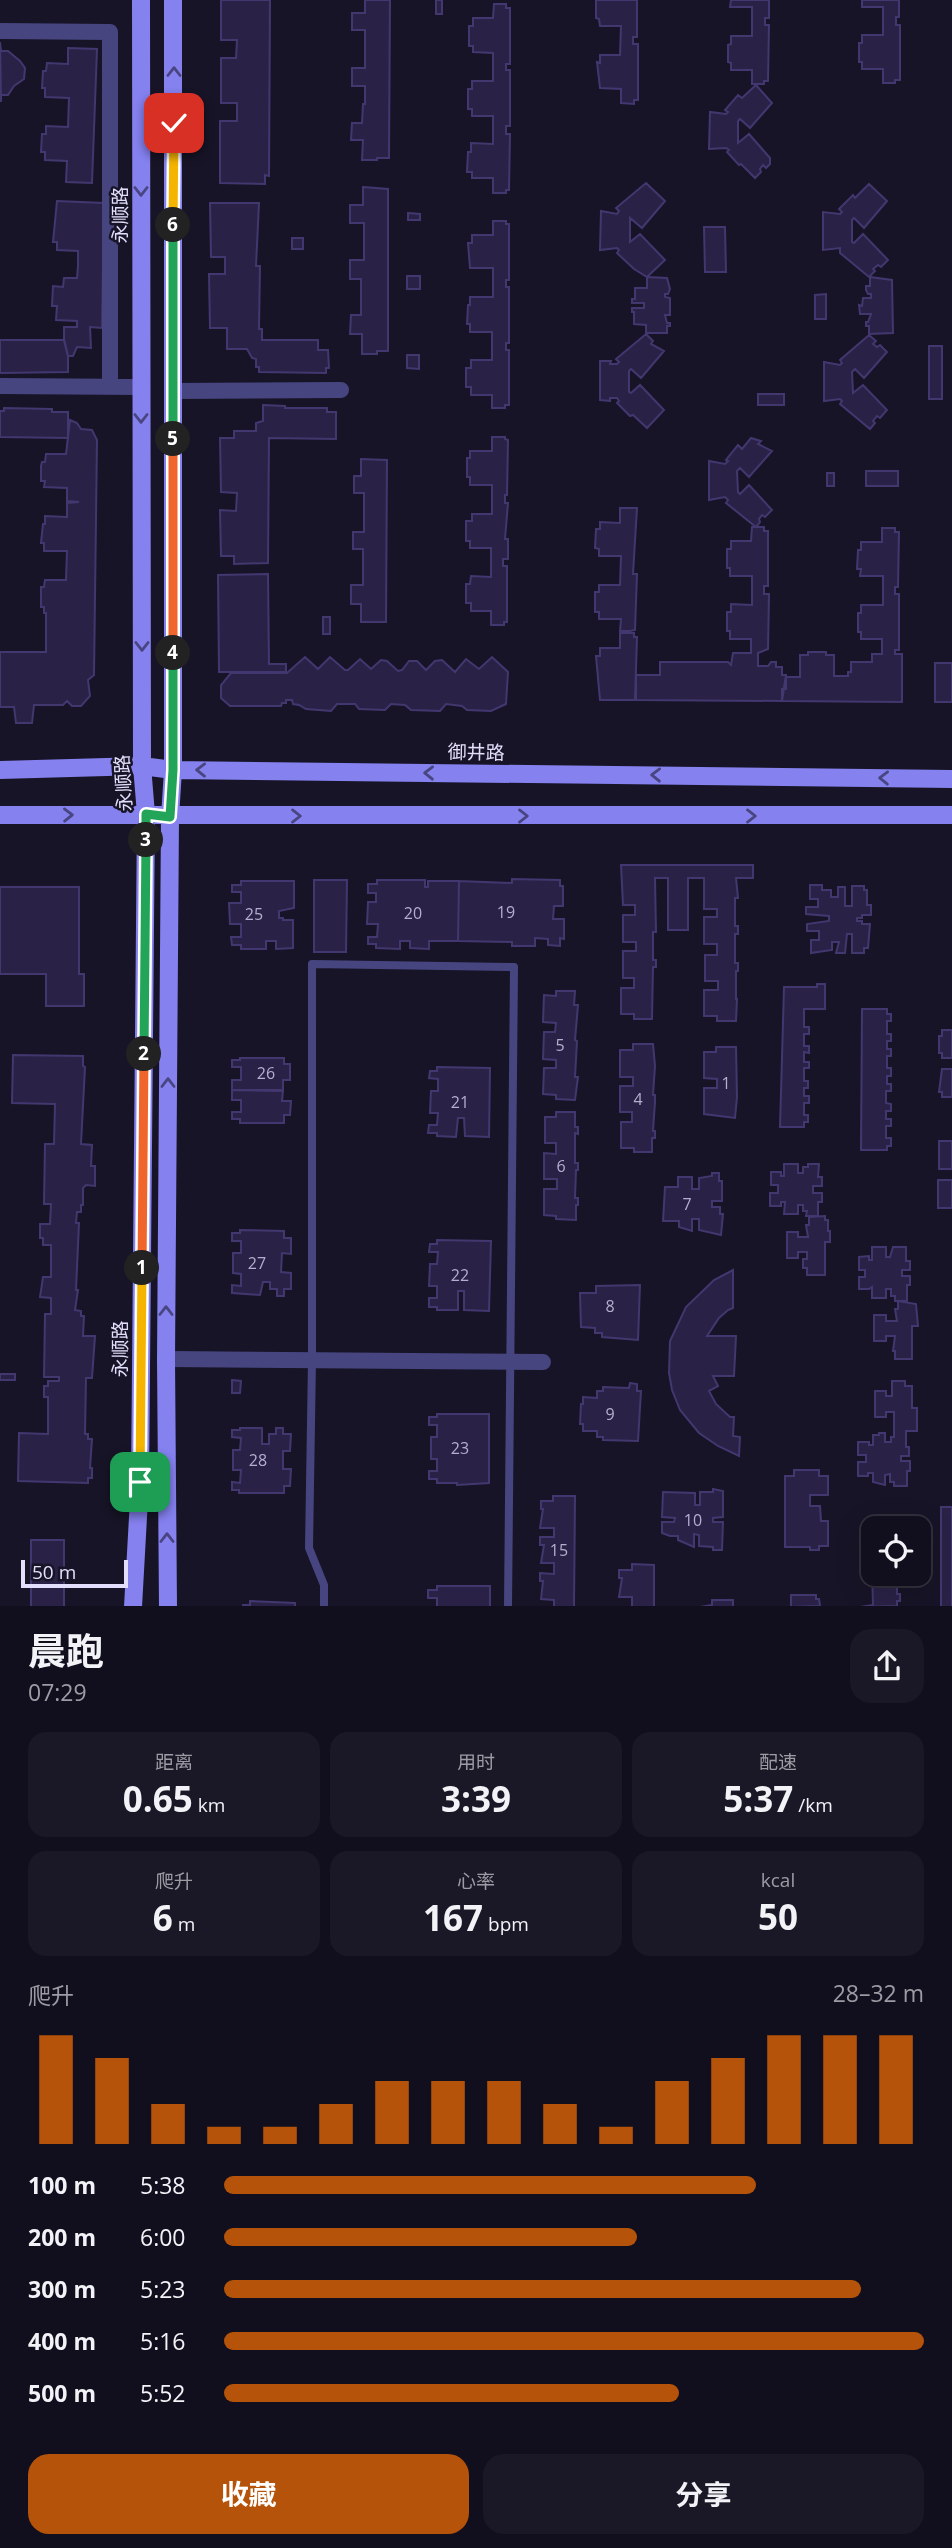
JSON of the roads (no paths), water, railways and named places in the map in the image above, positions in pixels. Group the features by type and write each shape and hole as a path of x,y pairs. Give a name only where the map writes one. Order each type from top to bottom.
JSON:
{"main road":[{"name":"永顺路","path":"133,1606 140,1482 146,814 142,766 140,0"},
{"path":"168,1606 166,1359 170,817 173,770 174,5"},
{"name":"御井路","path":"0,770 142,766 173,770 952,779"},
{"path":"0,816 952,815"}],"street":[{"path":"0,31 110,32 110,387"},
{"path":"0,386 140,387"},
{"path":"173,391 341,390"},
{"path":"166,1359 542,1362"}],"lane":[{"path":"324,1606 324,1586 309,1548 312,964 514,967 508,1606"}]}
